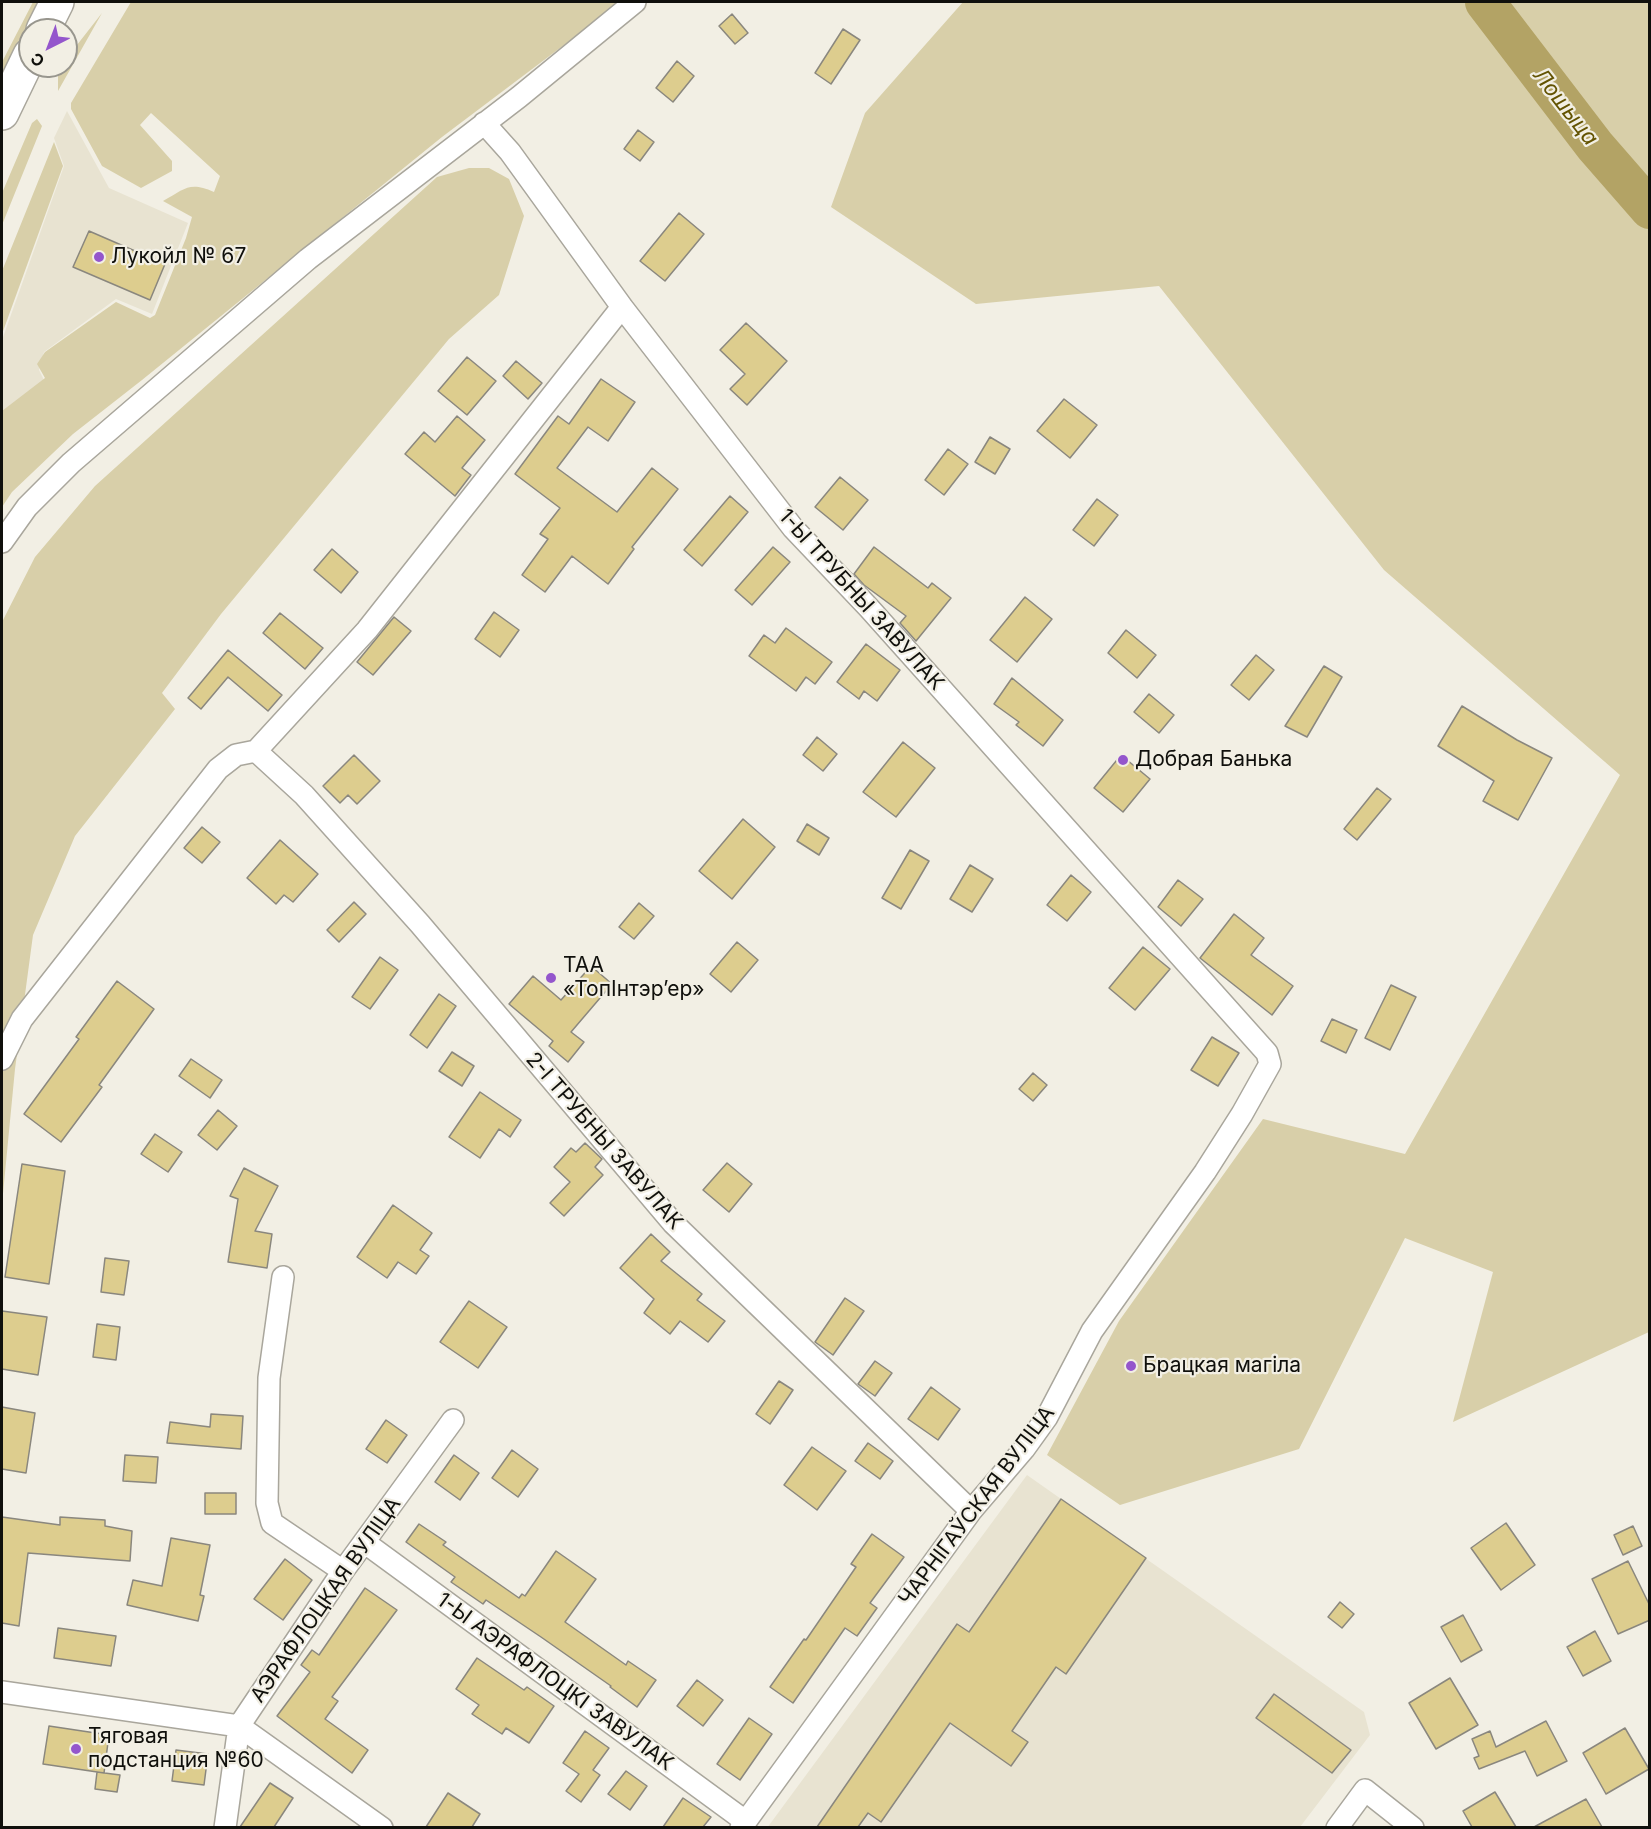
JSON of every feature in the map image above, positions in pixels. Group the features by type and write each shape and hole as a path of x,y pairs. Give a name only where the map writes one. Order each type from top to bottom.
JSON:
{"main road":[{"path":"49,18 57,2"},
{"path":"2,113 19,78"}],"street":[{"path":"2,542 27,507 71,463 308,259 519,97 635,2"},
{"name":"1-Ы ТРУБНЫ ЗАВУЛАК","path":"483,123 510,152 622,307 793,528 870,608 1267,1053"},
{"path":"2,1059 22,1019 218,769 236,754 256,751 367,630 622,307"},
{"name":"2-І ТРУБНЫ ЗАВУЛАК","path":"256,751 304,795 420,924 673,1224 971,1511"},
{"name":"ЧАРНІГАЎСКАЯ ВУЛІЦА","path":"743,1824 971,1511 1024,1449 1047,1417 1092,1331 1205,1172 1242,1114 1270,1064 1267,1053"},
{"path":"282,1277 268,1378 267,1503 272,1523 344,1572"},
{"name":"АЭРАФЛОЦКАЯ ВУЛІЦА","path":"225,1827 239,1726 364,1542 453,1420"},
{"name":"1-Ы АЭРАФЛОЦКІ ЗАВУЛАК","path":"364,1542 743,1824"},
{"path":"2,1692 239,1726 382,1827"},
{"path":"1337,1827 1365,1790 1413,1827"}],"shaded area":[{"path":"33,2 45,2 37,18 25,18"},
{"path":"131,2 621,2 442,137 73,434 12,492 2,507 2,411 45,378 37,364 45,352 116,302 150,318 155,315 186,238 192,217 163,201 187,188 199,187 214,192 220,176 151,113 140,125 172,161 172,171 141,188 102,166 71,109 71,103"},
{"path":"963,2 1649,2 1649,1332 1453,1422 1493,1272 1405,1238 1299,1449 1120,1505 1047,1455 1119,1321 1263,1119 1405,1154 1620,775 1384,570 1159,286 976,304 831,207 865,113"},
{"path":"102,13 78,56 78,44"},
{"path":"18,31 18,55 2,87 2,62"},
{"path":"58,78 65,78 58,91"},
{"path":"67,111 109,188 188,223 152,314 116,299 44,352 39,370 45,382 2,419 2,340 64,166 54,138"},
{"path":"37,119 42,126 2,225 2,193 32,123"},
{"path":"54,142 63,166 2,334 2,271"},
{"path":"469,168 489,168 509,179 524,216 499,295 449,339 221,614 162,693 175,709 75,836 33,935 15,1069 2,1204 2,622 35,557 95,486 437,177"},
{"path":"1027,1475 1364,1712 1370,1735 1300,1827 767,1828"}],"building":[{"path":"732,14 748,33 735,44 719,26"},
{"path":"843,29 860,40 831,84 815,73"},
{"path":"677,61 694,76 673,102 656,88"},
{"path":"638,130 654,142 640,161 624,149"},
{"path":"679,213 704,234 665,281 640,261"},
{"path":"89,231 165,264 150,300 73,267"},
{"path":"746,323 787,361 747,405 730,389 745,374 720,350"},
{"path":"467,357 496,381 467,415 438,391"},
{"path":"516,361 542,383 528,399 503,376"},
{"path":"601,379 635,402 608,441 588,427 557,468 617,512 652,468 678,489 632,547 634,549 608,584 572,556 545,592 522,575 548,539 540,534 560,508 515,474 558,416 569,424"},
{"path":"1064,399 1097,425 1070,458 1037,431"},
{"path":"457,416 485,440 462,468 471,475 455,496 405,454 424,432 435,442"},
{"path":"990,437 1010,449 995,474 975,462"},
{"path":"948,449 968,464 944,495 925,480"},
{"path":"840,477 868,500 843,530 815,507"},
{"path":"730,496 748,512 702,566 684,550"},
{"path":"1097,499 1118,515 1094,546 1073,530"},
{"path":"773,547 790,562 752,605 735,590"},
{"path":"874,547 928,588 932,583 951,598 916,641 900,623 906,616 864,585 854,574"},
{"path":"332,549 358,572 341,593 314,570"},
{"path":"1025,597 1052,619 1017,662 990,640"},
{"path":"494,612 519,630 500,657 475,639"},
{"path":"280,613 323,648 305,669 263,633"},
{"path":"394,617 411,631 373,675 357,662"},
{"path":"786,628 832,662 815,684 806,677 796,691 749,656 764,635 775,643"},
{"path":"1126,630 1156,655 1137,678 1108,653"},
{"path":"866,644 900,670 877,701 864,691 859,699 837,682"},
{"path":"228,650 282,695 268,711 228,677 201,709 188,698"},
{"path":"1256,655 1274,670 1249,700 1231,685"},
{"path":"1324,666 1342,677 1307,737 1285,726"},
{"path":"1012,678 1063,720 1043,746 1016,725 1019,722 994,704"},
{"path":"1149,694 1174,715 1159,733 1134,712"},
{"path":"1462,706 1517,740 1552,758 1518,820 1483,801 1494,781 1438,746"},
{"path":"817,737 837,754 823,771 803,755"},
{"path":"903,742 935,768 896,817 863,792"},
{"path":"354,755 380,781 357,804 348,795 340,803 323,786"},
{"path":"1121,755 1150,779 1123,812 1094,788"},
{"path":"1377,788 1391,799 1357,840 1344,829"},
{"path":"743,819 775,847 732,899 699,871"},
{"path":"807,824 829,838 819,855 797,841"},
{"path":"202,827 220,842 202,863 184,848"},
{"path":"280,840 318,874 293,902 284,895 276,904 247,878"},
{"path":"910,850 929,861 901,909 882,898"},
{"path":"970,865 993,879 972,912 950,899"},
{"path":"1071,875 1091,892 1067,921 1047,905"},
{"path":"1178,880 1203,899 1181,926 1158,907"},
{"path":"354,902 366,914 339,942 327,930"},
{"path":"639,903 654,916 634,939 619,927"},
{"path":"1234,914 1264,938 1251,955 1293,986 1272,1015 1200,958"},
{"path":"737,942 758,960 731,992 710,974"},
{"path":"1143,947 1170,969 1135,1010 1109,988"},
{"path":"380,957 398,970 370,1009 352,997"},
{"path":"591,966 612,984 571,1032 584,1042 568,1062 549,1046 553,1041 509,1004 533,976 561,1000"},
{"path":"117,981 154,1009 99,1085 102,1087 61,1142 24,1114 79,1039 76,1037"},
{"path":"1391,985 1416,997 1390,1050 1365,1038"},
{"path":"439,994 456,1006 427,1048 410,1035"},
{"path":"1332,1019 1357,1030 1346,1053 1321,1041"},
{"path":"1212,1037 1239,1053 1218,1086 1191,1070"},
{"path":"452,1052 474,1066 462,1086 439,1071"},
{"path":"191,1059 222,1080 210,1098 179,1076"},
{"path":"1033,1073 1047,1085 1033,1101 1019,1089"},
{"path":"480,1092 521,1120 510,1137 499,1129 480,1158 449,1137"},
{"path":"218,1110 237,1126 217,1150 198,1135"},
{"path":"155,1134 182,1152 168,1172 141,1154"},
{"path":"585,1143 602,1159 595,1167 603,1175 564,1216 550,1203 570,1182 554,1167 571,1148 576,1152"},
{"path":"727,1163 752,1184 729,1212 703,1190"},
{"path":"22,1164 65,1171 49,1284 5,1277"},
{"path":"244,1168 278,1186 255,1231 272,1234 267,1268 228,1262 238,1199 230,1196"},
{"path":"393,1205 432,1233 420,1250 429,1256 416,1274 398,1262 387,1278 357,1257"},
{"path":"651,1234 670,1252 661,1261 702,1294 697,1300 725,1321 708,1342 680,1321 670,1334 644,1313 654,1299 620,1268"},
{"path":"105,1258 129,1261 124,1295 101,1292"},
{"path":"845,1298 864,1311 833,1355 815,1342"},
{"path":"469,1301 507,1327 478,1368 440,1342"},
{"path":"2,1311 47,1317 38,1375 2,1369"},
{"path":"97,1324 120,1327 116,1360 93,1357"},
{"path":"875,1361 892,1373 875,1396 858,1384"},
{"path":"779,1381 793,1390 770,1424 756,1414"},
{"path":"931,1387 960,1409 938,1440 908,1419"},
{"path":"2,1407 35,1413 26,1473 2,1469"},
{"path":"211,1414 243,1416 241,1449 167,1443 170,1422 210,1427"},
{"path":"386,1420 407,1435 387,1463 366,1449"},
{"path":"868,1443 893,1461 880,1479 855,1461"},
{"path":"812,1447 846,1471 817,1510 784,1485"},
{"path":"512,1450 538,1469 518,1497 492,1478"},
{"path":"125,1455 158,1457 156,1483 123,1481"},
{"path":"454,1455 479,1473 460,1500 435,1482"},
{"path":"205,1493 236,1493 236,1514 205,1514"},
{"path":"1061,1499 1146,1558 1066,1674 1056,1667 1012,1731 1028,1742 1011,1766 950,1723 881,1822 868,1813 858,1827 817,1827 957,1624 969,1632"},
{"path":"2,1517 60,1525 60,1517 105,1520 105,1526 132,1531 130,1561 28,1553 19,1626 2,1623"},
{"path":"1506,1523 1535,1565 1501,1590 1471,1548"},
{"path":"419,1524 446,1542 443,1545 519,1598 522,1594 525,1596 556,1551 596,1579 565,1622 626,1665 628,1661 656,1680 637,1707 611,1686 486,1600 483,1604 451,1582 455,1577 406,1542"},
{"path":"1633,1526 1642,1546 1623,1555 1614,1535"},
{"path":"872,1534 904,1557 870,1603 877,1608 857,1636 845,1628 793,1703 770,1687 804,1639 806,1640 856,1567 851,1564"},
{"path":"171,1538 210,1545 200,1595 204,1596 198,1621 127,1605 133,1580 162,1586"},
{"path":"285,1559 312,1580 283,1620 254,1599"},
{"path":"1628,1561 1650,1606 1650,1620 1618,1634 1592,1579"},
{"path":"365,1588 397,1610 332,1697 338,1701 325,1719 368,1750 352,1773 277,1716 310,1672 301,1665 312,1650 319,1655"},
{"path":"1340,1602 1354,1614 1342,1628 1328,1617"},
{"path":"1463,1615 1482,1650 1461,1662 1441,1627"},
{"path":"58,1628 116,1636 111,1666 54,1658"},
{"path":"1595,1631 1611,1661 1583,1676 1567,1647"},
{"path":"477,1658 524,1690 527,1687 554,1706 529,1743 506,1728 502,1734 472,1714 479,1705 456,1689"},
{"path":"1450,1678 1478,1725 1436,1749 1409,1703"},
{"path":"697,1680 723,1700 703,1726 677,1706"},
{"path":"1274,1694 1351,1750 1332,1773 1256,1718"},
{"path":"749,1718 772,1734 740,1780 717,1764"},
{"path":"1546,1721 1567,1761 1537,1776 1525,1751 1479,1769 1474,1758 1479,1756 1472,1739 1490,1731 1496,1747"},
{"name":"Тяговая подстанция №60","path":"49,1726 109,1735 104,1773 43,1764"},
{"path":"1625,1728 1649,1769 1606,1794 1583,1753"},
{"path":"585,1731 609,1748 593,1770 600,1775 581,1802 566,1791 579,1774 563,1763"},
{"path":"176,1750 208,1754 204,1785 172,1781"},
{"path":"626,1771 647,1786 630,1810 608,1794"},
{"path":"97,1772 120,1775 117,1792 95,1789"},
{"path":"270,1783 293,1798 274,1827 240,1827"},
{"path":"1495,1792 1516,1827 1472,1827 1463,1811"},
{"path":"448,1793 480,1814 472,1827 426,1827"},
{"path":"683,1798 711,1817 703,1827 663,1827"},
{"path":"1586,1799 1602,1827 1534,1827"}],"waterway":[{"name":"Лошыца","path":"1485,2 1595,146 1650,209"}],"place":[{"name":"Лукойл № 67","path":"99,257"},
{"name":"Добрая Банька","path":"1123,760"},
{"name":"ТАА «ТопІнтэрʼер»","path":"551,978"},
{"name":"Брацкая магіла","path":"1131,1366"},
{"name":"Тяговая подстанция №60","path":"76,1749"}]}
